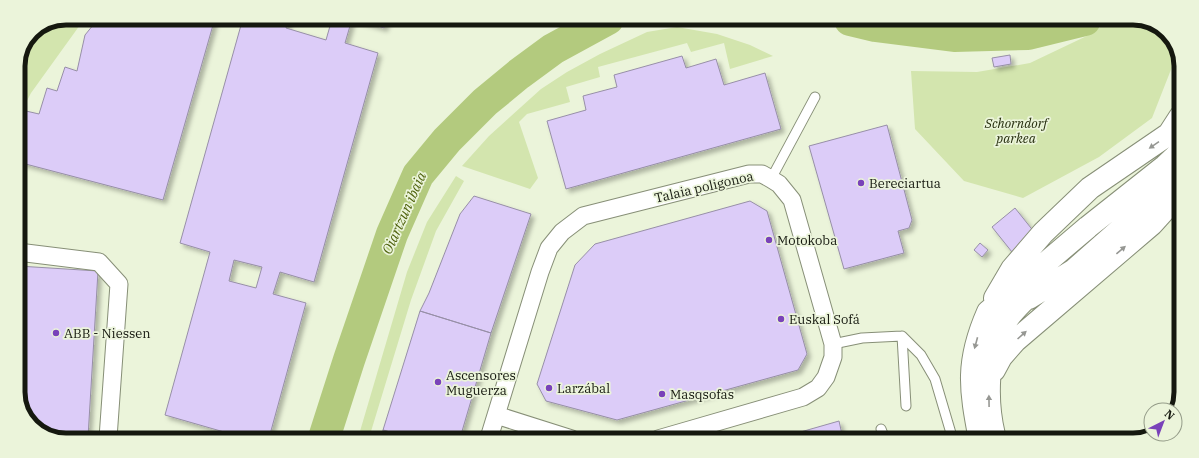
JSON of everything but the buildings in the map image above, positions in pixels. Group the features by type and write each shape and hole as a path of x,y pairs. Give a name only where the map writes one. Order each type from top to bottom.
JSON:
{"highway":[{"path":"979,433 971,387 974,349 988,312 1012,269 1043,233 1090,188 1169,134 1174,126"},
{"path":"988,312 1088,227 1174,175"},
{"path":"993,433 989,408 991,363 998,337 1008,319 1022,302 1066,260 1123,212 1174,175"},
{"path":"990,377 1001,357 1015,341 1152,224 1174,179"}],"street":[{"name":"Talaia poligonoa","path":"491,433 540,272 549,248 562,232 583,216 748,174 762,174 779,184 792,200 830,328 833,344 833,357 826,377 818,388 803,397 679,433"},
{"path":"25,253 99,262 119,284 108,433"},
{"path":"496,415 553,433"}],"lane":[{"path":"771,179 815,98"},
{"path":"833,344 862,338 902,336 921,355 935,379 951,433"},
{"path":"902,336 906,406"},
{"path":"881,428 883,433"}],"green space":[{"path":"66,25 80,25 31,93 25,105 25,66 28,50 32,43 43,32 50,28"},
{"name":"Schorndorf parkea","path":"1102,25 1141,26 1154,30 1169,45 1172,67 1152,118 1099,157 1023,198 964,181 915,129 911,71 977,72 1030,63 1093,33"},
{"path":"677,27 717,34 750,45 773,56 730,69 724,43 691,52 687,43 598,67 600,77 566,87 570,102 527,114 519,122 538,178 530,189 462,166 489,136 541,89 567,72 600,54 647,32"},
{"path":"456,176 464,181 436,231 411,300 371,433 359,433 407,272 427,222"}],"waterway":[{"name":"Oiartzun ibaia","path":"326,433 392,234 418,175 447,140 485,102 553,49 597,25"},
{"name":"Oiartzun ibaia","path":"871,25 954,36 1028,34 1065,25"}],"place":[{"name":"Bereciartua","path":"861,183"},
{"name":"Motokoba","path":"769,240"},
{"name":"Euskal Sofá","path":"781,319"},
{"name":"ABB - Niessen","path":"56,333"},
{"name":"Ascensores Muguerza","path":"438,382"},
{"name":"Larzábal","path":"549,388"},
{"name":"Masqsofas","path":"662,394"}]}
